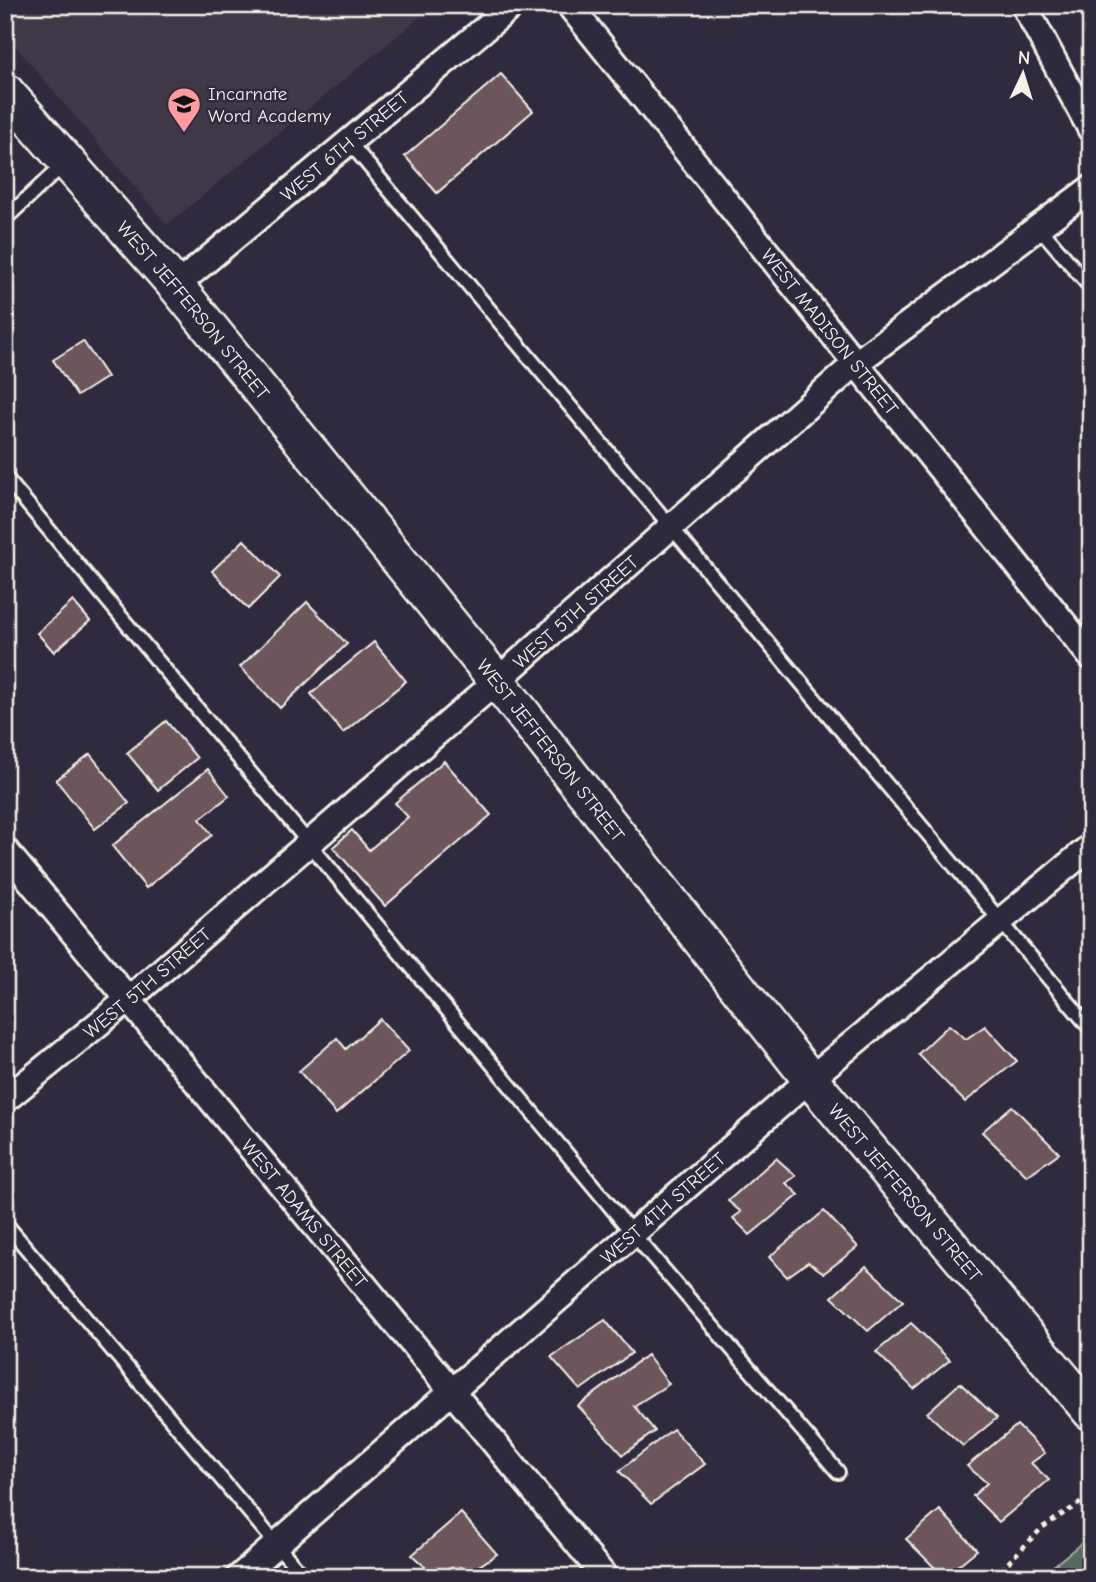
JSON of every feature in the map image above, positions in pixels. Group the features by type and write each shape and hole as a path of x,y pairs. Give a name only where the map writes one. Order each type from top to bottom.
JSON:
{"street":[{"name":"WEST 6TH STREET","path":"176,286 513,5"},
{"name":"WEST MADISON STREET","path":"569,5 1091,657"},
{"path":"1024,5 1091,130"},
{"name":"WEST JEFFERSON STREET","path":"5,91 176,286 497,681 810,1079 1091,1412"},
{"name":"WEST 5TH STREET","path":"5,1100 130,998 497,681 856,363 1091,188"},
{"name":"WEST 4TH STREET","path":"239,1577 810,1079 1091,846"},
{"name":"WEST ADAMS STREET","path":"5,850 130,998 605,1577"}],"lane":[{"path":"349,142 669,528 1002,920 1091,1029"},
{"path":"5,219 67,161"},
{"path":"1040,227 1091,288"},
{"path":"5,477 634,1235 838,1472"},
{"path":"5,1223 304,1577"}],"path":[{"path":"994,1577 1043,1527 1091,1496"}],"shaded area":[{"name":"Incarnate Word Academy","path":"5,5 435,5 167,225 5,34"}],"green space":[{"path":"1091,1535 1091,1577 1040,1577"}],"building":[{"path":"501,74 533,111 437,193 405,156"},
{"path":"83,341 107,377 77,396 53,360"},
{"path":"244,540 280,577 248,609 212,571"},
{"path":"73,601 90,621 54,652 37,633"},
{"path":"307,602 347,644 280,708 240,667"},
{"path":"374,642 406,681 343,733 311,694"},
{"path":"166,721 197,758 158,790 127,753"},
{"path":"90,754 129,803 95,829 56,780"},
{"path":"444,761 491,815 385,906 333,847 352,830 369,850 408,817 395,803"},
{"path":"208,769 229,796 200,819 212,835 146,888 112,846"},
{"path":"380,1019 409,1051 336,1114 299,1071 337,1038 346,1049"},
{"path":"949,1025 966,1039 985,1026 1017,1061 965,1102 918,1054"},
{"path":"1012,1106 1059,1153 1027,1176 982,1132"},
{"path":"776,1158 796,1176 786,1183 799,1195 750,1235 733,1218 741,1212 728,1201"},
{"path":"824,1211 858,1247 824,1273 808,1262 787,1277 769,1257"},
{"path":"866,1266 903,1301 868,1331 832,1297"},
{"path":"605,1320 632,1353 580,1390 551,1357"},
{"path":"911,1323 950,1360 914,1389 876,1352"},
{"path":"647,1355 669,1384 634,1406 655,1431 623,1455 578,1406"},
{"path":"960,1383 997,1418 963,1446 927,1413"},
{"path":"1017,1425 1045,1453 1031,1463 1049,1480 999,1522 973,1496 987,1483 967,1466"},
{"path":"673,1429 705,1464 651,1504 619,1471"},
{"path":"940,1510 977,1550 944,1577 906,1539"},
{"path":"461,1513 497,1554 470,1572 460,1567 449,1577 436,1577 412,1555"}],"place":[{"name":"Incarnate Word Academy","path":"184,134"}]}
